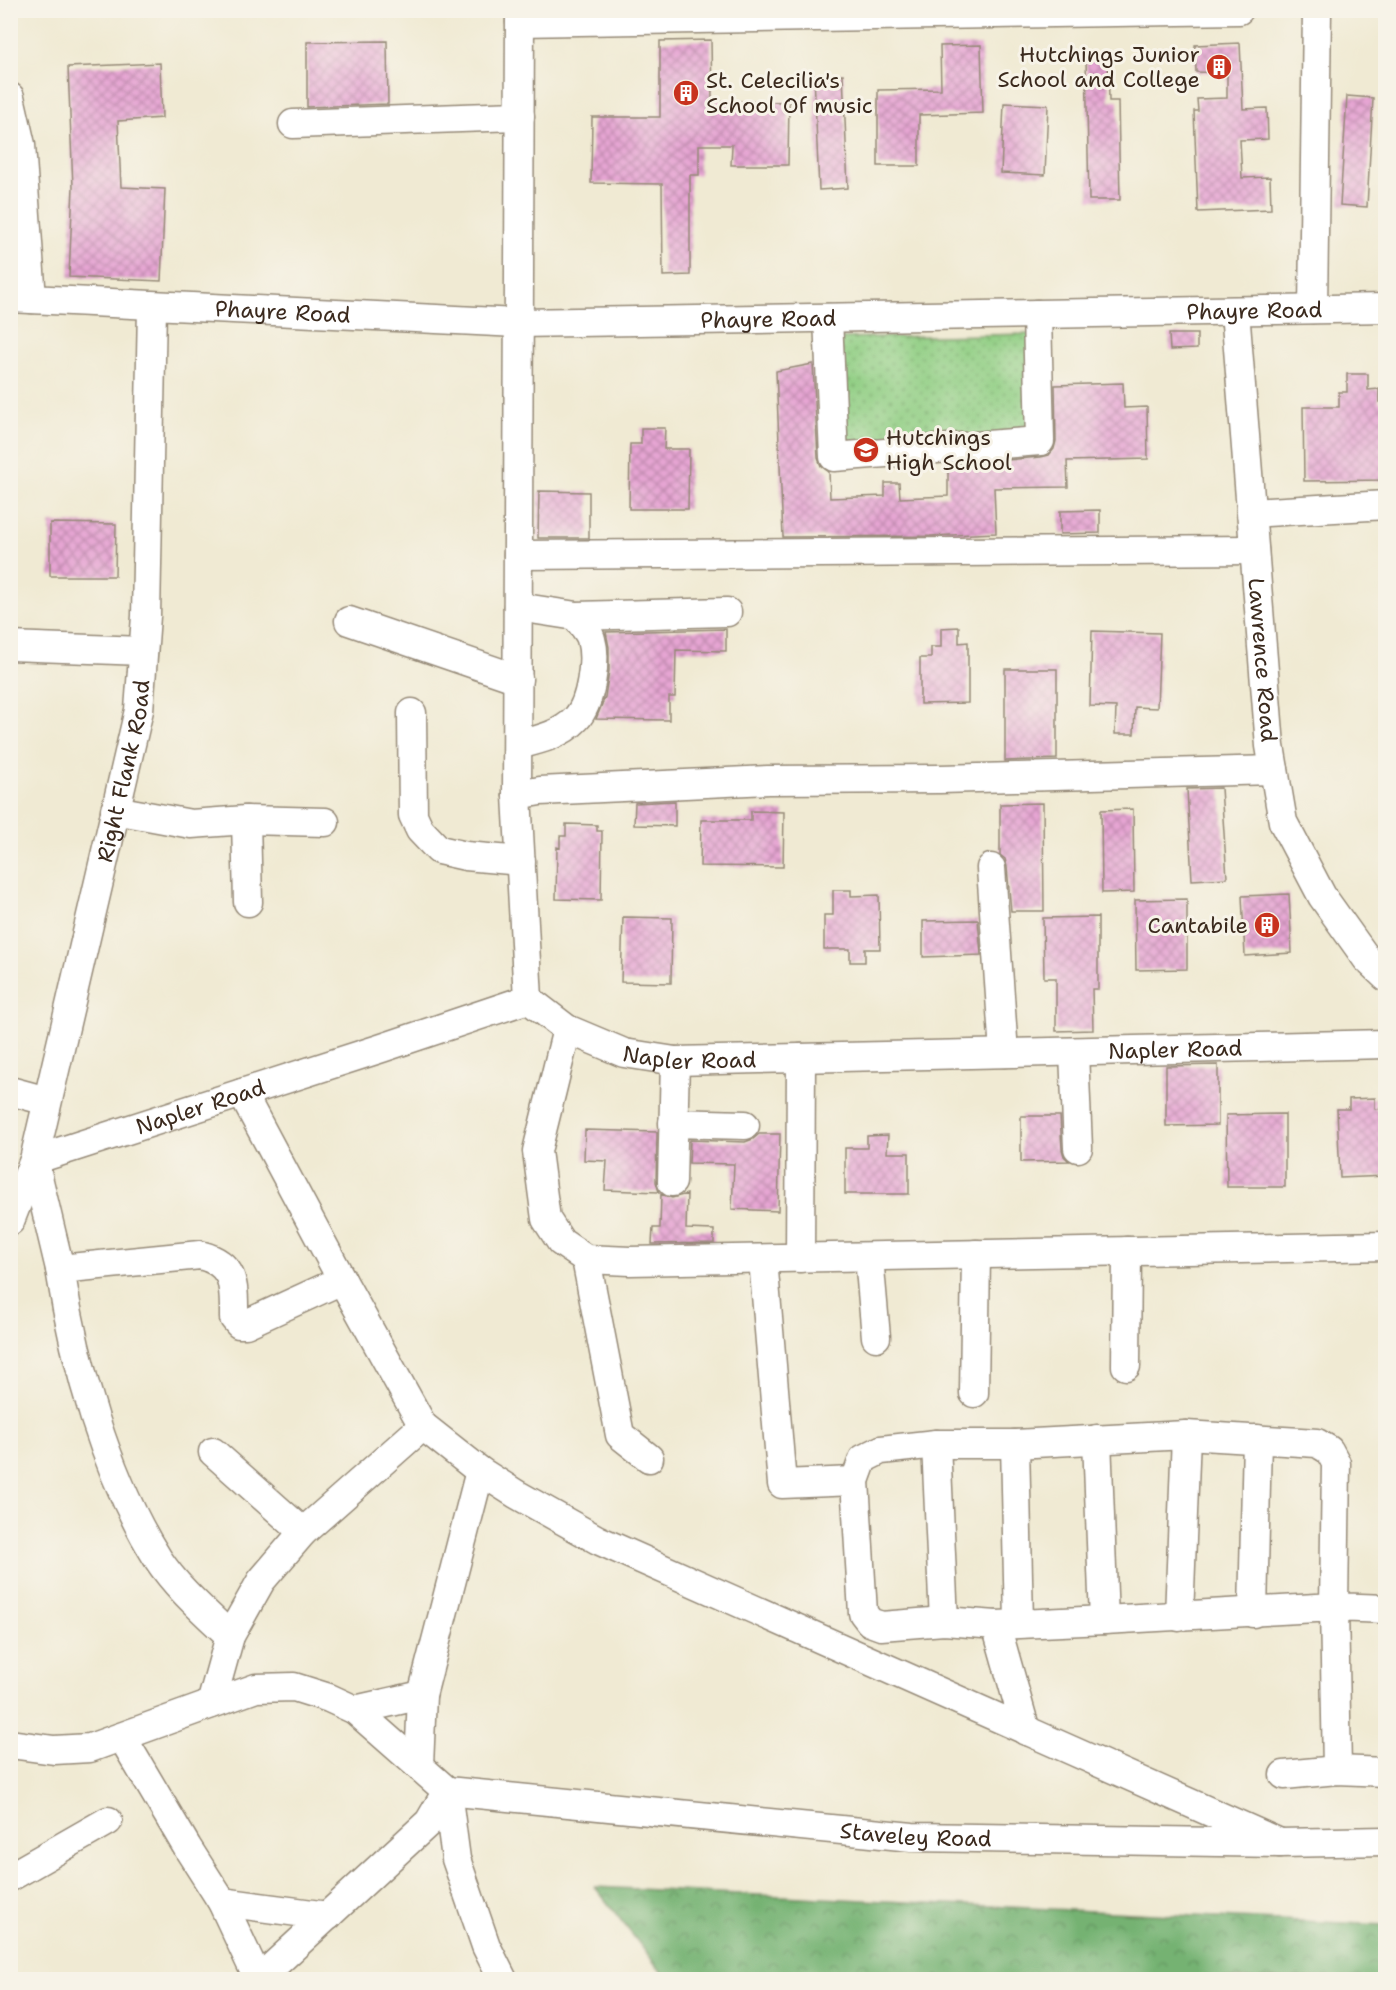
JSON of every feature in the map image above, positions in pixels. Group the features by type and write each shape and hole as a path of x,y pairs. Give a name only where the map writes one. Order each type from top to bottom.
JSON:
{"street":[{"path":"528,999 517,795 520,16 1239,10"},
{"path":"1313,309 1317,10"},
{"path":"10,97 21,145 21,299"},
{"path":"293,124 520,116"},
{"name":"Phayre Road","path":"21,299 519,323 1386,308"},
{"name":"Right Flank Road","path":"10,1221 34,1160 139,710 146,616 152,307"},
{"name":"Lawrence Road","path":"1235,311 1269,734 1283,822 1317,885 1367,959 1386,977"},
{"path":"828,318 834,457 1040,441 1037,314"},
{"path":"1251,513 1386,505"},
{"path":"518,555 1254,550"},
{"path":"518,608 576,616 727,612"},
{"path":"518,745 542,739 558,731 576,719 586,703 590,685 591,638 576,616"},
{"path":"349,621 518,679"},
{"path":"10,646 143,651"},
{"path":"412,713 413,814 420,830 439,850 466,856 521,861"},
{"path":"517,795 540,791 768,780 940,779 1274,770"},
{"path":"115,810 191,824 246,820 325,822"},
{"path":"246,820 248,902"},
{"path":"992,868 1004,1053"},
{"name":"Napler Road","path":"34,1160 528,999 567,1029 624,1053 675,1061 1386,1044"},
{"path":"567,1029 537,1151 546,1219 561,1242 586,1259 630,1261 764,1259 1386,1246"},
{"path":"1074,1052 1078,1148"},
{"path":"800,1258 801,1058"},
{"path":"672,1182 675,1061"},
{"path":"10,1091 47,1101"},
{"path":"242,1093 423,1426 480,1471 598,1540 1280,1843"},
{"path":"673,1123 744,1125"},
{"path":"34,1160 60,1269 69,1325 92,1409 113,1466 133,1512 159,1559 188,1595 230,1636"},
{"path":"1126,1366 1127,1251"},
{"path":"974,1393 976,1254"},
{"path":"60,1269 200,1255 215,1259 226,1270 233,1286 234,1318 239,1324 246,1324 342,1280"},
{"path":"869,1257 876,1337"},
{"path":"586,1259 620,1436 649,1458"},
{"path":"764,1259 782,1484 855,1480"},
{"path":"211,1704 230,1636 261,1581 303,1532 423,1426"},
{"path":"1179,1617 1186,1435"},
{"path":"1337,1770 1334,1607 1336,1463 1329,1450 1317,1443 1186,1435 1015,1444 936,1444 881,1450 863,1458 855,1480 863,1613 870,1622 881,1626 944,1621 1007,1624 1179,1617 1334,1607 1386,1609"},
{"path":"1097,1439 1104,1620"},
{"path":"1253,1613 1257,1439"},
{"path":"936,1444 944,1621"},
{"path":"1015,1444 1007,1624 1026,1731"},
{"path":"213,1452 303,1532"},
{"path":"419,1766 422,1695 480,1471"},
{"path":"10,1744 54,1750 90,1748 256,1688 294,1687 329,1698 356,1710 447,1791 456,1858 486,1946 503,1980"},
{"path":"356,1710 422,1695"},
{"path":"122,1737 222,1902 258,1979 429,1822 447,1791"},
{"path":"1284,1775 1337,1770 1385,1772"},
{"name":"Staveley Road","path":"447,1791 912,1837 1280,1843 1386,1841"},
{"path":"10,1876 108,1821"},
{"path":"222,1902 327,1916"}],"green space":[{"path":"1039,334 1041,439 838,443 836,338"},
{"path":"595,1887 1385,1925 1385,1979 667,1979"}],"building":[{"path":"711,40 712,101 789,102 788,165 731,165 732,145 699,145 699,175 690,175 690,275 663,276 662,184 591,183 592,117 660,117 660,41"},
{"path":"387,41 388,104 307,107 307,42"},
{"path":"1240,43 1243,109 1267,108 1268,139 1240,140 1242,178 1270,177 1271,209 1198,212 1194,111 1198,111 1197,99 1227,98 1227,73 1196,72 1195,45"},
{"path":"981,45 983,113 919,115 919,166 878,166 878,90 941,89 940,46"},
{"path":"1086,58 1108,58 1109,101 1118,101 1120,200 1089,200"},
{"path":"160,63 162,118 118,121 121,187 165,189 161,281 69,277 73,187 68,67"},
{"path":"843,74 848,188 819,190 814,75"},
{"path":"1347,96 1373,98 1367,207 1340,205"},
{"path":"1004,103 1048,105 1045,175 1001,173"},
{"path":"1169,334 1197,334 1197,349 1170,350"},
{"path":"813,364 818,458 821,466 829,472 830,498 885,496 885,483 899,483 900,498 948,496 948,465 1049,455 1056,441 1055,385 1123,383 1124,408 1147,407 1148,459 1067,461 1068,487 994,488 996,533 783,537 776,371"},
{"path":"1347,374 1368,374 1368,390 1379,389 1379,402 1386,402 1386,480 1304,481 1303,407 1339,407 1339,392 1347,392"},
{"path":"641,428 665,428 664,449 689,449 688,509 629,509 630,444 641,444"},
{"path":"539,491 589,492 589,538 538,538"},
{"path":"1100,510 1100,533 1060,534 1060,511"},
{"path":"50,523 116,524 115,576 50,576"},
{"path":"959,627 959,643 968,642 968,703 920,704 920,658 931,658 931,647 941,647 941,628"},
{"path":"726,629 726,651 676,650 675,697 669,697 669,720 596,719 605,697 609,671 609,647 606,632"},
{"path":"1092,631 1160,633 1157,708 1135,707 1134,734 1115,734 1116,707 1090,706"},
{"path":"1005,669 1057,669 1057,759 1005,761"},
{"path":"1221,788 1227,878 1192,880 1187,789"},
{"path":"675,801 675,826 634,825 635,803"},
{"path":"1043,803 1044,911 1011,911 1007,867 1005,859 1000,855 1000,804"},
{"path":"1133,809 1134,892 1102,893 1101,810"},
{"path":"751,811 784,812 783,867 700,866 701,820 751,820"},
{"path":"566,824 597,825 597,831 602,831 601,900 556,899 557,847 560,848 560,836 566,836"},
{"path":"833,890 851,890 851,896 879,895 880,949 865,949 865,962 850,962 850,949 824,949 824,915 833,915"},
{"name":"Cantabile","path":"1289,894 1292,953 1245,956 1242,896"},
{"path":"1187,899 1187,969 1136,970 1135,900"},
{"path":"623,917 672,918 671,983 621,982"},
{"path":"1098,917 1098,989 1092,989 1093,1030 1056,1031 1056,978 1044,978 1043,918"},
{"path":"978,920 981,955 923,957 923,921"},
{"path":"1218,1065 1218,1125 1166,1126 1166,1066"},
{"path":"1375,1098 1375,1109 1386,1108 1386,1176 1340,1178 1337,1109 1349,1109 1349,1099"},
{"path":"1285,1114 1285,1187 1227,1187 1226,1115"},
{"path":"1021,1116 1060,1116 1062,1149 1069,1161 1021,1162"},
{"path":"585,1130 657,1132 656,1182 659,1192 605,1190 607,1161 584,1160"},
{"path":"759,1134 780,1134 778,1211 732,1209 734,1164 689,1163 690,1140 745,1142"},
{"path":"888,1135 887,1153 909,1153 909,1194 845,1194 845,1148 867,1148 867,1136"},
{"path":"661,1194 672,1198 687,1194 686,1229 714,1230 714,1243 652,1244 653,1228 660,1228"}],"place":[{"name":"Hutchings Junior School and College","path":"1219,67"},
{"name":"St. Celecilia's School Of music","path":"686,93"},
{"name":"Hutchings High School","path":"866,450"},
{"name":"Cantabile","path":"1267,925"}]}
